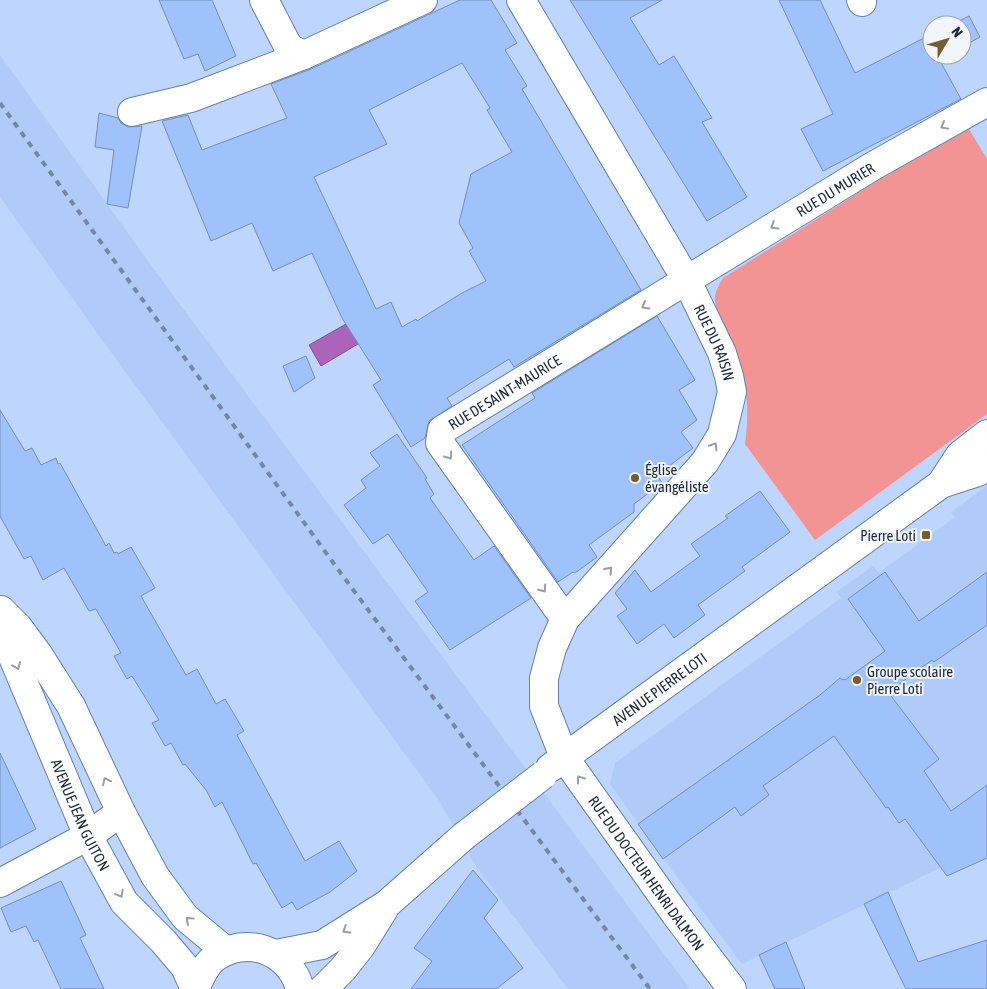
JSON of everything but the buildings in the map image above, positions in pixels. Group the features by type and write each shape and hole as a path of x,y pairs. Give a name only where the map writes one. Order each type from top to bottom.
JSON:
{"street":[{"path":"264,0 289,48 304,55"},
{"path":"132,112 190,98 304,55 423,0"},
{"name":"RUE DU RAISIN","path":"521,0 686,281 722,353 732,392 722,434 705,462 565,619 552,648 544,678 544,706 564,757"},
{"name":"RUE DU MURIER","path":"686,281 872,166 987,102"},
{"name":"RUE DE SAINT-MAURICE","path":"565,619 440,442 442,430 686,281"},
{"name":"AVENUE PIERRE LOTI","path":"940,484 960,455 987,434"},
{"name":"AVENUE PIERRE LOTI","path":"276,954 322,945 387,904 464,836 564,757 940,484 978,472 987,466"},
{"path":"0,609 18,627 38,654 71,706 121,812 155,876 184,917 226,951"},
{"name":"AVENUE JEAN GUITON","path":"0,621 7,643 88,836 124,902 163,941 185,967 195,989"},
{"name":"RUE DU DOCTEUR HENRI DALMON","path":"564,757 676,915 732,989"},
{"path":"0,884 88,836 121,812"},
{"name":"AVENUE PIERRE LOTI","path":"323,989 343,969 361,946 387,904"},
{"path":"195,989 202,973 212,960 226,951 243,947 260,948 276,954 289,965 300,989"}],"shaded area":[{"path":"0,55 161,279 690,989 568,989 476,866 440,802 0,197"},
{"path":"969,129 987,159 987,414 815,540 745,444 747,426 746,392 739,367 715,303 716,291 723,278 877,181"},
{"path":"346,324 347,327 350,326 358,344 321,366 309,345"},
{"name":"Groupe scolaire Pierre Loti","path":"987,486 987,845 742,964 610,784 615,763 841,598 836,592 873,566 879,573 955,517 951,512"}],"railway":[{"path":"0,103 337,568 650,989"}],"place":[{"name":"Église évangéliste","path":"635,478"},
{"name":"Pierre Loti","path":"926,535"},
{"name":"Groupe scolaire Pierre Loti","path":"857,680"}]}
